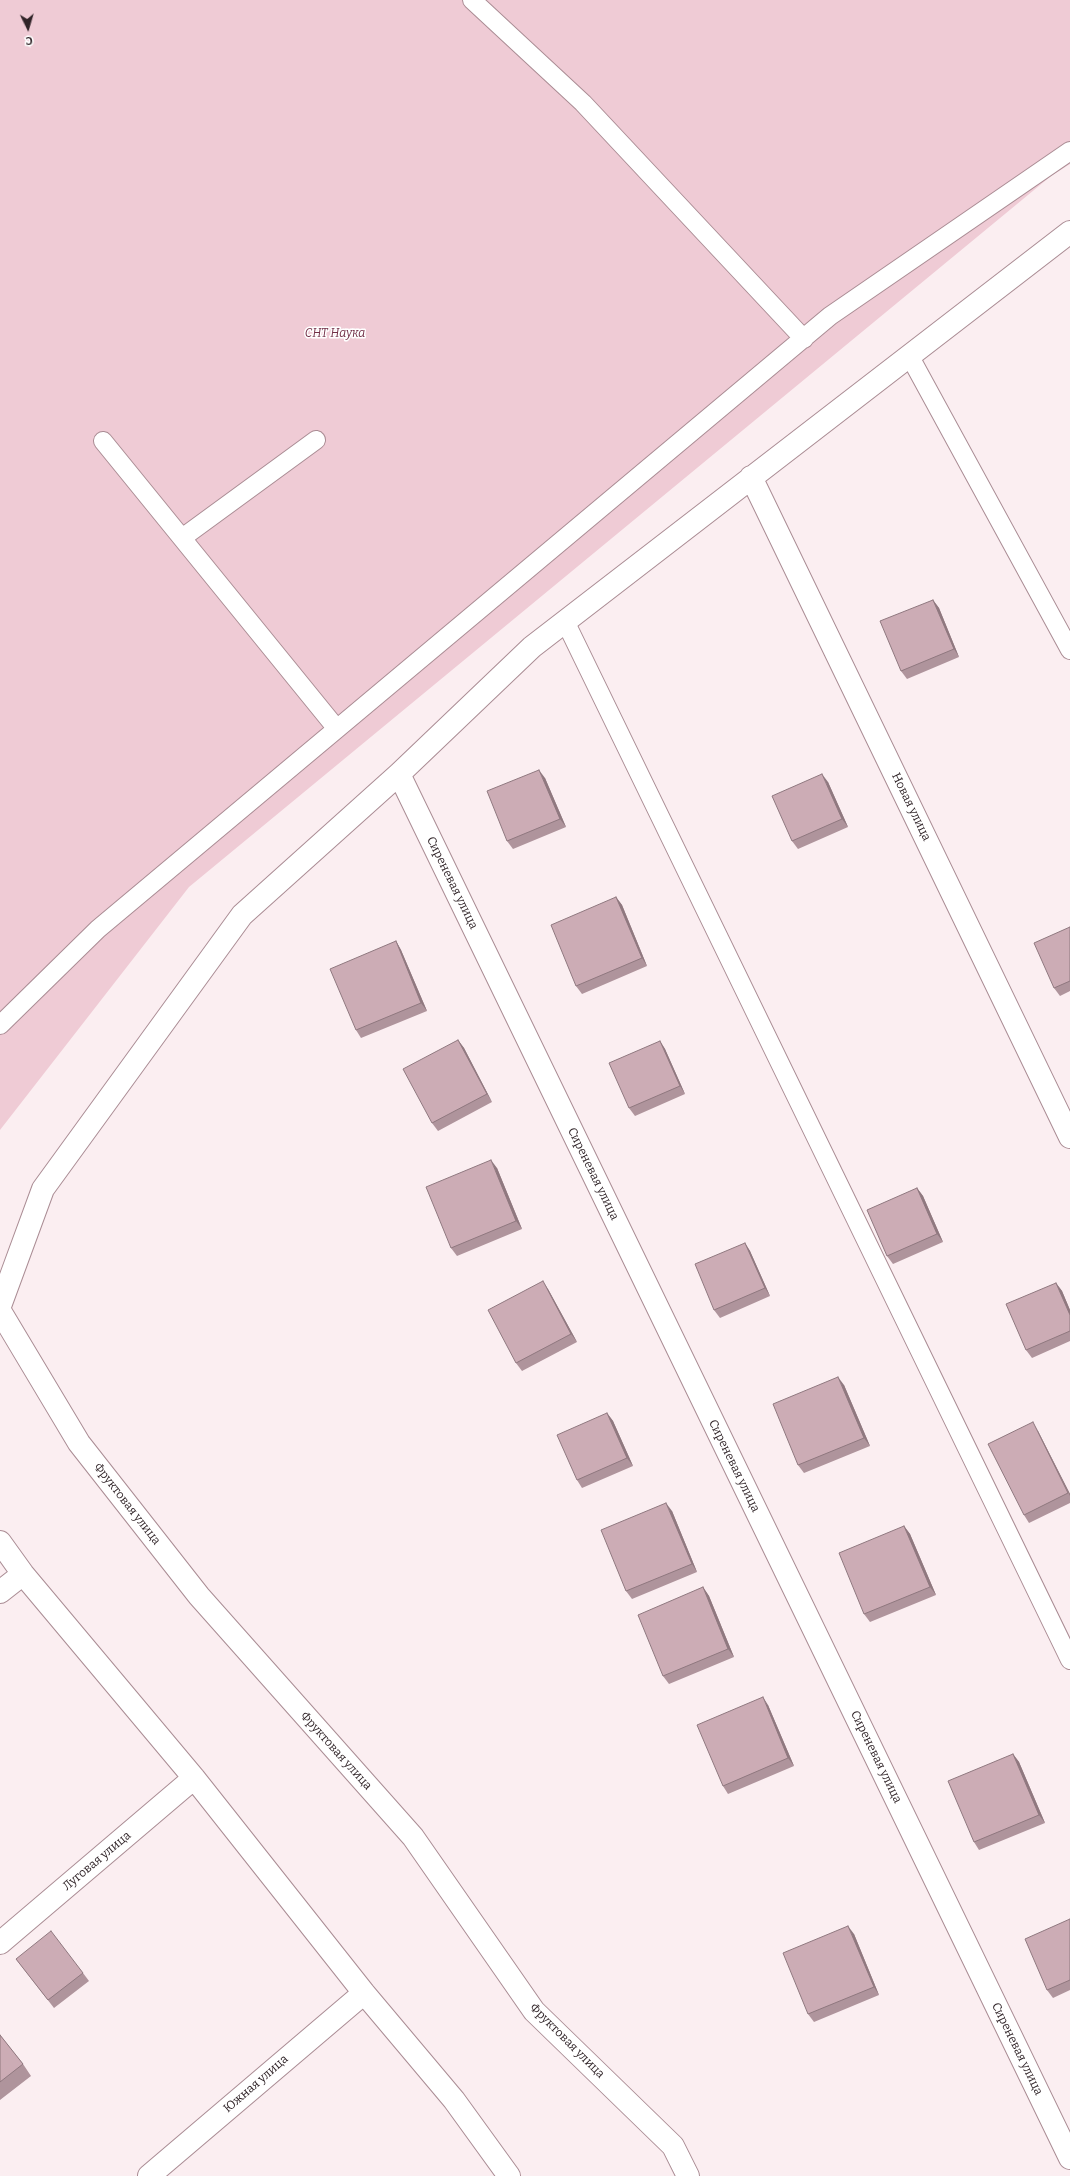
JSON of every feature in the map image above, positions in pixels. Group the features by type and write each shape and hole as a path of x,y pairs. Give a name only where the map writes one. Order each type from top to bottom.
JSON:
{"street":[{"path":"0,1306 43,1189 242,915 399,774 532,647 1070,232"},
{"name":"Новая улица","path":"751,477 1070,1136"},
{"name":"Сиреневая улица","path":"399,774 1070,2158"},
{"name":"Фруктовая улица","path":"0,1311 79,1443 199,1596 413,1837 534,2011 673,2146 688,2176"},
{"path":"0,1542 22,1574 194,1778 364,1993 454,2100 509,2176"},
{"path":"0,1592 22,1574"},
{"name":"Луговая улица","path":"0,1943 194,1778"},
{"name":"Южная улица","path":"149,2176 364,1993"}],"lane":[{"path":"472,0 583,103 804,339"},
{"path":"0,1025 98,929 830,316 1070,151"},
{"path":"909,356 1070,650"},
{"path":"182,538 316,440"},
{"path":"103,441 338,729"},
{"path":"565,621 1070,1660"}],"green space":[{"name":"СНТ Наука","path":"0,0 1070,0 1070,164 1051,176 189,887 0,1130"}],"building":[{"path":"933,600 954,649 901,671 880,621"},
{"path":"539,770 560,819 507,841 487,791"},
{"path":"822,774 842,819 792,841 772,796"},
{"path":"616,897 642,958 576,986 551,925"},
{"path":"1070,927 1070,981 1054,988 1034,943"},
{"path":"396,941 421,1003 356,1030 330,969"},
{"path":"458,1040 487,1094 432,1123 403,1069"},
{"path":"660,1041 680,1086 629,1108 609,1063"},
{"path":"491,1160 516,1221 451,1248 426,1187"},
{"path":"917,1188 937,1234 887,1256 867,1210"},
{"path":"745,1243 765,1288 714,1310 695,1264"},
{"path":"543,1281 571,1334 516,1363 488,1310"},
{"path":"1056,1283 1070,1315 1070,1331 1026,1350 1006,1304"},
{"path":"838,1377 864,1438 798,1465 773,1404"},
{"path":"607,1413 627,1458 577,1480 557,1435"},
{"path":"1033,1422 1068,1493 1024,1515 988,1444"},
{"path":"666,1503 692,1564 626,1591 601,1530"},
{"path":"904,1526 930,1587 864,1614 839,1553"},
{"path":"703,1587 728,1649 663,1676 638,1615"},
{"path":"763,1697 788,1758 723,1786 697,1725"},
{"path":"1013,1754 1039,1815 974,1842 948,1781"},
{"path":"1070,1919 1070,1980 1047,1990 1025,1939"},
{"path":"848,1926 874,1987 808,2014 783,1953"},
{"path":"51,1931 83,1973 48,2000 16,1959"},
{"path":"0,2035 23,2064 0,2082"}]}
